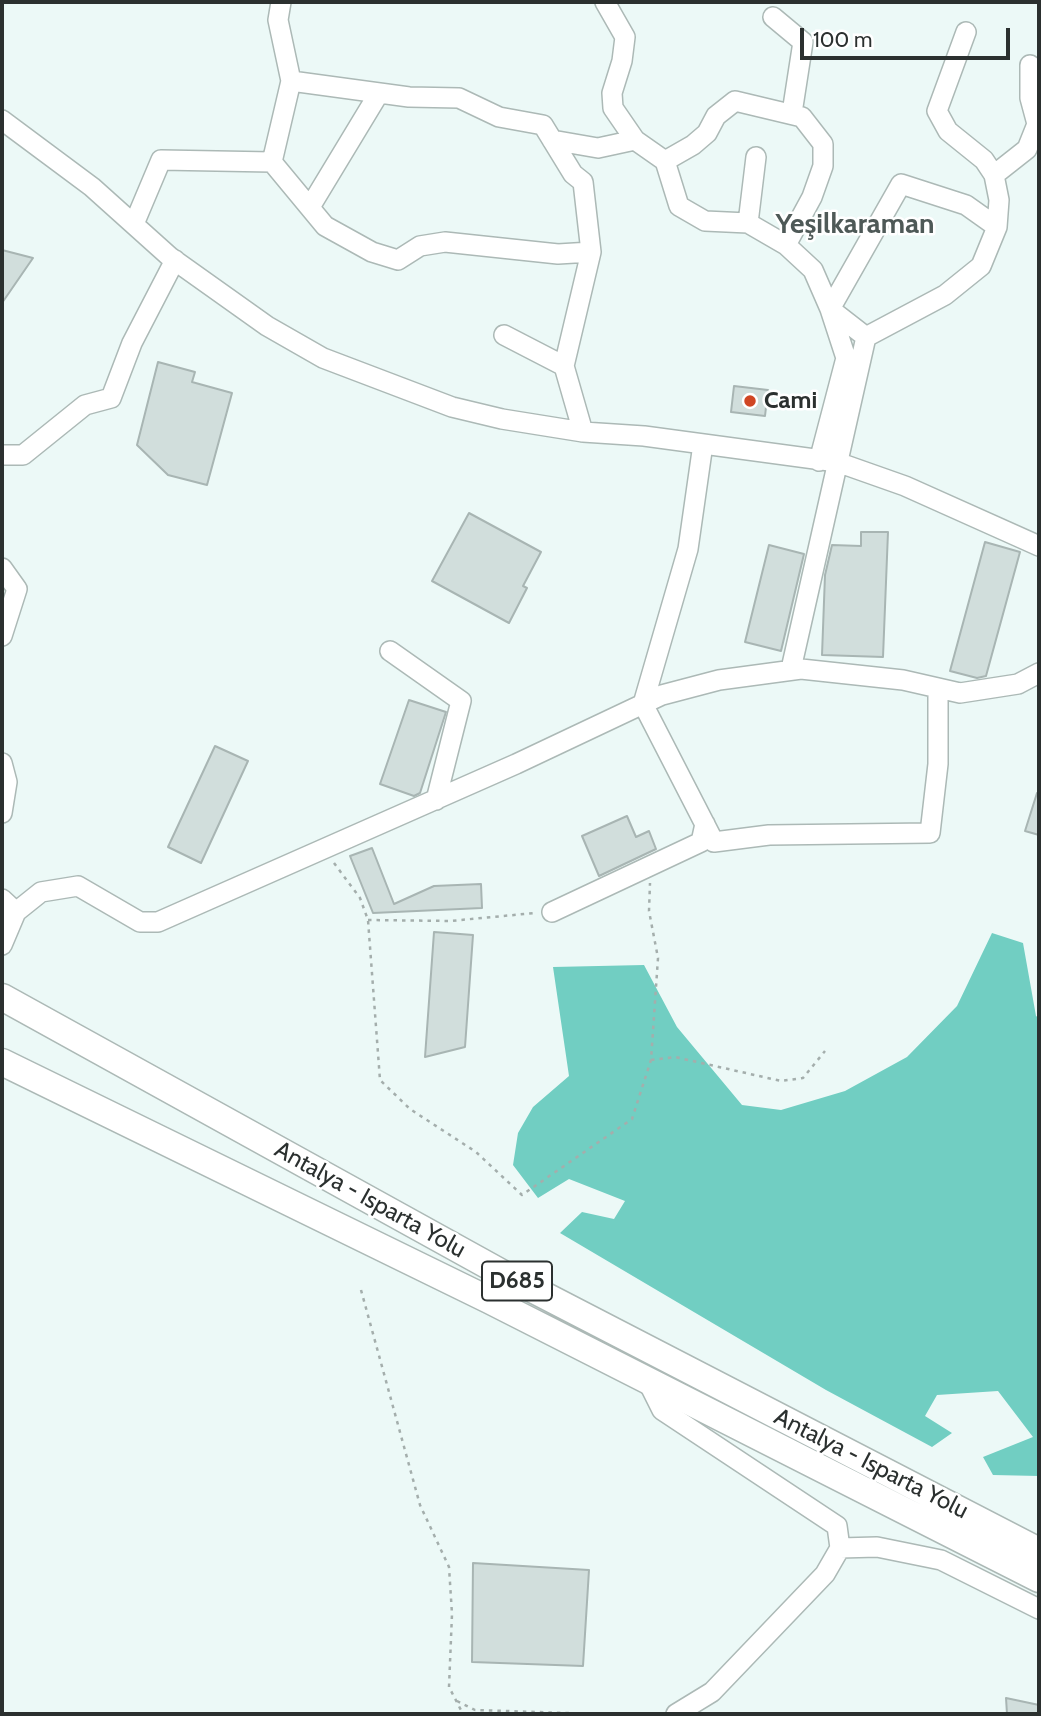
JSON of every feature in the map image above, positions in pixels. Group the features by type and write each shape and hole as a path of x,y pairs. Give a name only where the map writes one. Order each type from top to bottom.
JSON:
{"highway":[{"name":"Antalya - Isparta Yolu","path":"2,998 507,1276 1039,1552"},
{"name":"Antalya - Isparta Yolu","path":"2,1062 647,1380 1039,1579"}],"street":[{"path":"272,162 292,81 278,20 281,2"},
{"path":"613,7 625,37 622,61 612,93 613,108 635,140 665,160 679,206 705,221 748,222 786,245 813,270 831,309 846,358 791,669"},
{"path":"773,17 803,42 792,113"},
{"path":"828,462 866,337 945,295 981,266 997,227 999,200 994,174 984,160 948,131 937,111 966,32"},
{"path":"994,174 1027,149 1037,124 1030,98 1030,65"},
{"path":"292,81 409,97 459,97 499,117 543,125 573,174 583,182 591,252 564,366 583,432"},
{"path":"310,207 379,93"},
{"path":"665,160 707,133 716,116 735,101 802,117 824,144 823,166 811,197 786,245"},
{"path":"2,120 92,187 175,260 267,326 323,358 452,407 583,432 703,444 828,462 905,486 1039,545"},
{"path":"552,140 598,148 635,140"},
{"path":"748,222 756,156"},
{"path":"134,224 161,160 272,162 325,226 372,253 398,260 420,246 446,242 558,254 591,252"},
{"path":"831,309 901,184 966,205 997,227"},
{"path":"2,455 23,455 85,405 111,398 132,343 175,260"},
{"path":"831,309 866,337"},
{"path":"504,335 564,366"},
{"path":"703,444 688,549 643,704 714,842 769,835 930,833 938,764 938,688"},
{"path":"2,568 17,589 2,636"},
{"path":"390,651 461,701 436,800"},
{"path":"2,945 6,909 41,892 78,886 140,922 158,922 436,800 662,695 719,680 791,669 903,680 960,693 1018,684 1039,673"},
{"path":"2,763 7,782 2,813"},
{"path":"552,912 701,842 705,824"},
{"path":"647,1380 662,1410 837,1526 840,1548 825,1574 712,1692 676,1714"},
{"path":"840,1548 877,1547 940,1560 1039,1609"}],"path":[{"path":"324,849 360,898 368,920 380,1080 410,1109 476,1152 522,1195 632,1119 651,1060 658,958 649,911 650,866"},
{"path":"368,920 450,921 552,912"},
{"path":"651,1060 675,1057 781,1081 803,1078 825,1051"},
{"path":"361,1290 420,1505 449,1567 452,1614 449,1687 463,1714"},
{"path":"456,1700 475,1710 598,1714"}],"green space":[{"path":"992,933 1023,943 1036,1016 1039,1018 1039,1476 993,1475 983,1457 1033,1437 998,1391 937,1395 925,1416 952,1433 932,1447 826,1390 560,1233 582,1212 614,1219 625,1201 569,1179 538,1198 513,1165 518,1133 533,1107 569,1076 553,967 644,965 677,1027 742,1105 781,1110 845,1091 907,1057 957,1006"}],"building":[{"path":"2,250 33,258 2,303"},
{"path":"158,362 195,372 192,382 232,393 207,485 168,475 137,445"},
{"name":"Cami","path":"734,386 768,390 765,416 731,412"},
{"path":"469,513 541,552 523,586 527,588 509,623 432,581"},
{"path":"861,532 888,532 883,657 822,655 825,575 832,545 861,546"},
{"path":"985,542 1020,552 986,676 977,678 950,671"},
{"path":"769,545 804,554 781,651 745,642"},
{"path":"409,700 446,712 420,793 414,796 380,784"},
{"path":"215,746 248,761 201,863 168,847"},
{"path":"1039,793 1039,835 1025,831"},
{"path":"627,816 636,837 649,831 656,849 599,876 582,836"},
{"path":"372,848 394,904 434,886 481,884 482,908 373,913 350,856"},
{"path":"434,932 473,935 465,1047 425,1057"},
{"path":"473,1563 589,1570 583,1666 472,1662"},
{"path":"1006,1698 1039,1705 1039,1714 1007,1714"}],"place":[{"name":"Cami","path":"750,401"}],"district":[{"name":"Yeşilkaraman","path":"855,225"}]}
